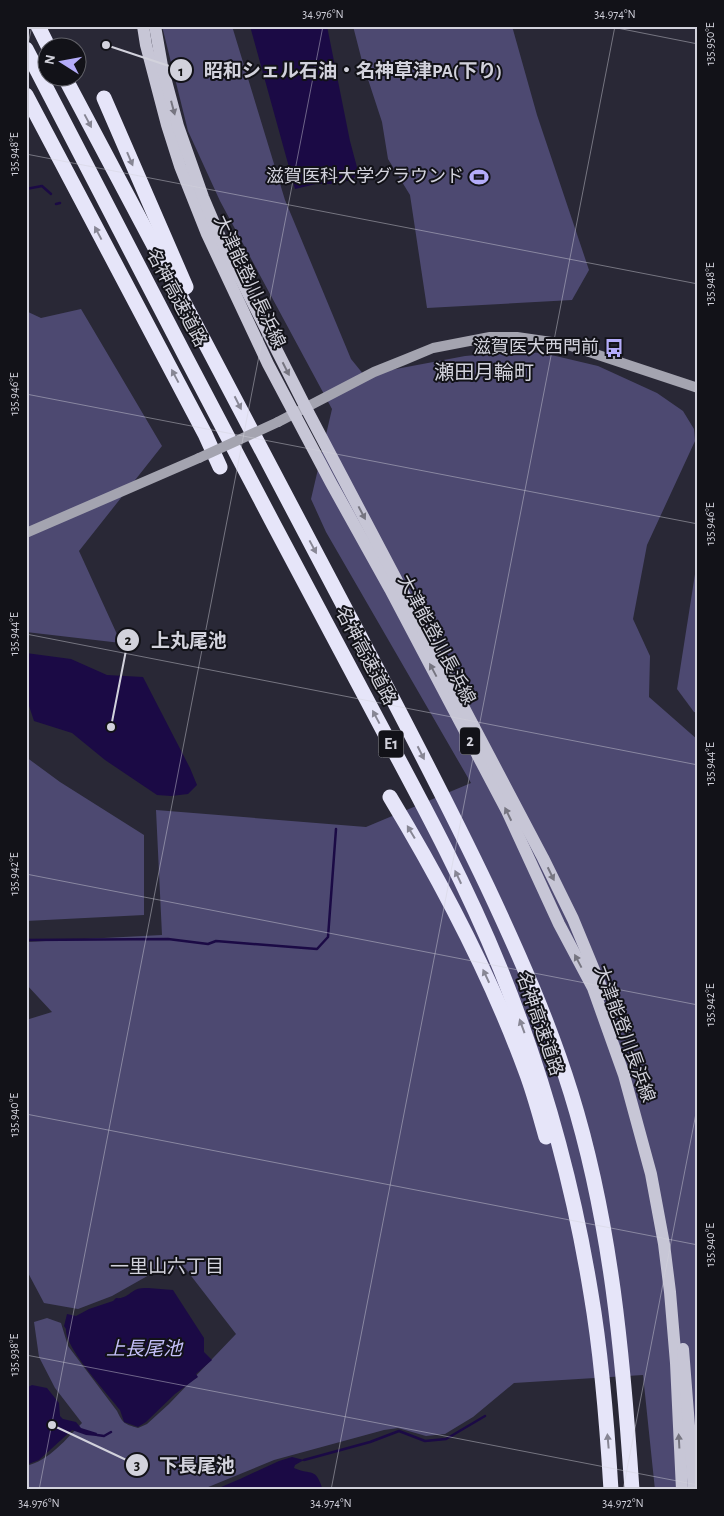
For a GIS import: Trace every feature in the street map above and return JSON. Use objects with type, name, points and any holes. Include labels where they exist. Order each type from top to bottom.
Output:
[{"type":"highway","points":[[38,26],[44,38]]},
{"type":"highway","name":"名神高速道路","points":[[26,49],[233,449],[404,769],[458,875],[500,967],[525,1034],[550,1111],[568,1180],[590,1286],[600,1357],[611,1490]]},
{"type":"highway","name":"名神高速道路","points":[[70,88],[459,828],[522,961],[551,1031],[572,1095],[587,1152],[613,1281],[624,1379],[632,1490]]},
{"type":"highway","points":[[26,95],[205,434],[220,467]]},
{"type":"highway","points":[[104,98],[225,380]]},
{"type":"highway","points":[[390,797],[441,884],[474,949],[507,1022],[527,1074],[560,1190],[600,1357]]},
{"type":"main road","name":"大津能登川長浜線","points":[[143,26],[146,45],[167,125],[192,197],[207,234],[268,364],[301,411],[543,858],[573,919],[606,998],[643,1115],[662,1194],[680,1309],[694,1490]]},
{"type":"main road","name":"大津能登川長浜線","points":[[155,26],[162,66],[178,126],[203,197],[301,411],[331,483],[395,597],[507,811],[559,924],[593,988],[624,1075],[651,1174],[664,1244],[674,1345],[682,1490]]},
{"type":"street","points":[[26,533],[278,422],[374,372],[426,351],[461,342],[490,337],[517,337],[565,344],[698,388]]},
{"type":"shaded area","points":[[162,26],[232,26],[285,200],[351,359],[364,375],[465,356],[513,352],[543,353],[598,366],[657,393],[683,411],[694,429],[695,441],[647,545],[633,619],[650,656],[649,697],[698,740],[698,1490],[655,1490],[643,1375],[514,1383],[473,1417],[445,1434],[426,1436],[398,1428],[384,1430],[274,1460],[201,1490],[26,1490],[26,1466],[50,1454],[82,1423],[55,1388],[39,1357],[34,1322],[47,1318],[61,1323],[68,1346],[121,1419],[127,1424],[138,1428],[147,1424],[169,1404],[236,1334],[185,1268],[158,1270],[112,1296],[78,1309],[44,1303],[26,1269],[26,1020],[52,1012],[26,984],[26,942],[162,935],[156,810],[366,827],[471,783],[326,532],[311,499],[332,409],[220,201],[188,131]]},
{"type":"shaded area","name":"滋賀医科大学グラウンド","points":[[353,26],[512,26],[537,115],[589,270],[572,300],[427,308],[410,195],[388,159],[382,122],[362,61]]},
{"type":"shaded area","points":[[81,309],[162,446],[79,551],[121,643],[26,632],[26,311],[41,318]]},
{"type":"shaded area","points":[[698,555],[698,713],[694,712],[677,689]]},
{"type":"shaded area","points":[[26,757],[60,782],[144,835],[144,915],[26,921]]},
{"type":"water","points":[[250,26],[327,26],[350,141],[358,171],[353,180],[331,184],[316,184],[295,189]]},
{"type":"water","points":[[26,653],[71,659],[107,675],[143,677],[197,785],[188,794],[157,795],[105,760],[72,733],[34,721],[26,697]]},
{"type":"water","name":"上長尾池","points":[[137,1289],[173,1290],[204,1338],[204,1352],[212,1360],[196,1374],[198,1377],[175,1394],[146,1422],[138,1427],[124,1422],[120,1410],[72,1347],[64,1326],[67,1314],[76,1316],[89,1309],[113,1301],[116,1298],[124,1297]]},
{"type":"water","points":[[32,1385],[47,1388],[59,1403],[60,1416],[63,1419],[76,1422],[81,1428],[97,1433],[96,1436],[72,1430],[39,1460],[26,1465],[26,1388]]},
{"type":"water","points":[[292,1457],[304,1460],[295,1465],[294,1468],[315,1475],[323,1490],[214,1490],[279,1461]]},
{"type":"waterway","points":[[26,189],[42,186],[51,194]]},
{"type":"waterway","points":[[56,204],[60,203]]},
{"type":"waterway","points":[[26,940],[168,939],[208,944],[216,941],[317,949],[328,937],[336,829]]},
{"type":"waterway","points":[[304,1460],[370,1442],[399,1431],[425,1441],[446,1439],[485,1416]]},
{"type":"waterway","points":[[97,1435],[104,1436],[111,1432]]},
{"type":"place","name":"昭和シェル石油・名神草津PA(下り)","points":[[106,45]]},
{"type":"place","name":"滋賀医科大学グラウンド","points":[[479,177]]},
{"type":"place","name":"滋賀医大西門前","points":[[614,348]]},
{"type":"place","name":"上丸尾池","points":[[111,727]]},
{"type":"place","name":"下長尾池","points":[[52,1425]]},
{"type":"district","name":"瀬田月輪町","points":[[484,373]]},
{"type":"district","name":"一里山六丁目","points":[[167,1267]]}]
